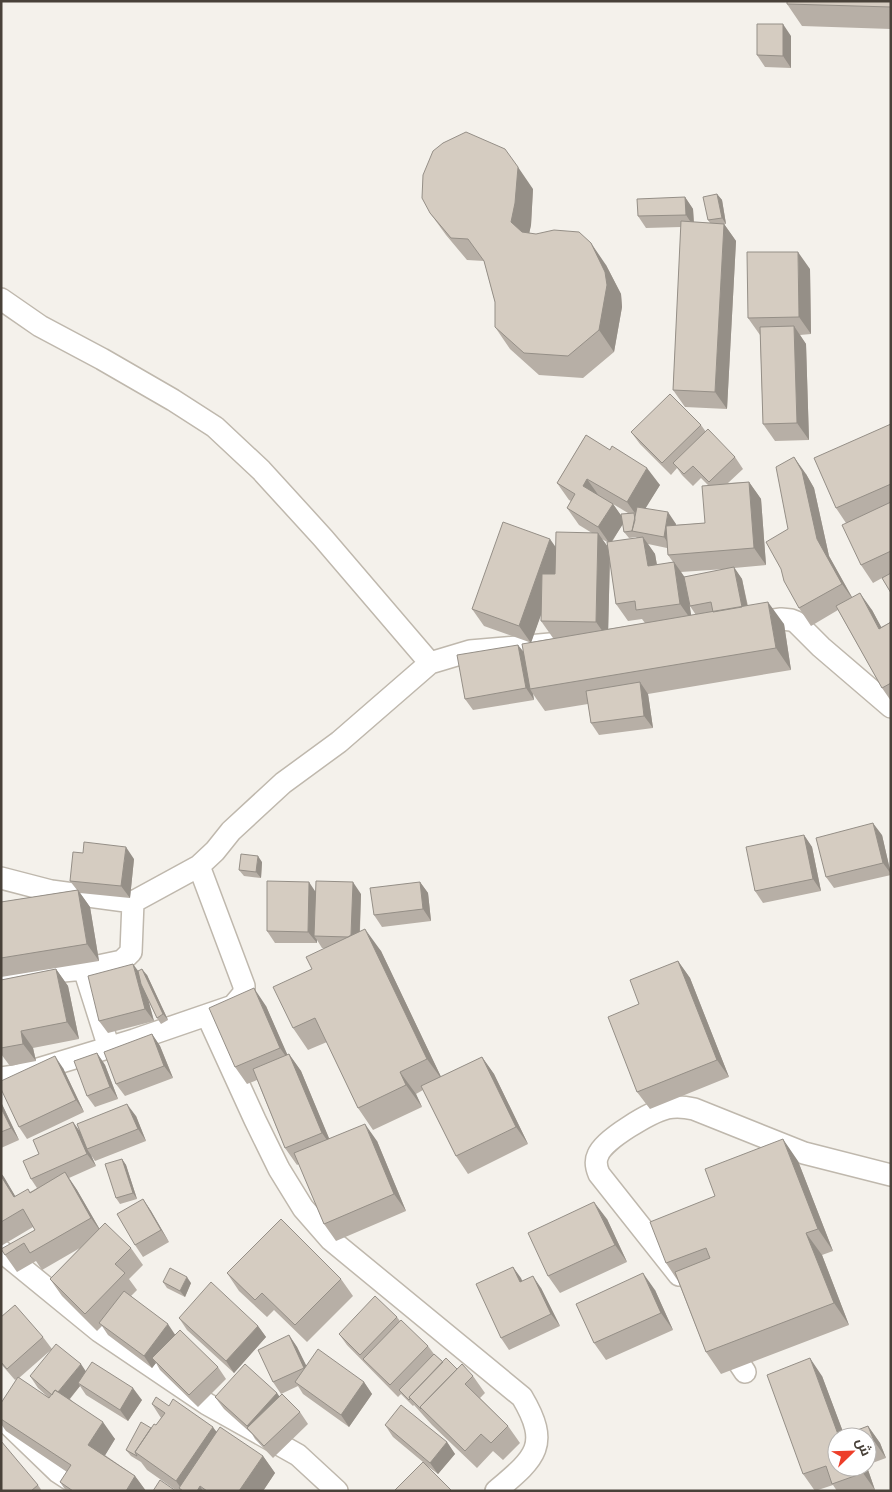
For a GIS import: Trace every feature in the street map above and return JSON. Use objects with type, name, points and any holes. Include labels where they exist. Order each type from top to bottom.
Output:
[{"type":"street","points":[[1,300],[40,326],[165,395],[214,428],[261,470],[317,531],[430,663]]},
{"type":"street","points":[[732,626],[781,619],[796,622],[821,647],[891,707]]},
{"type":"street","points":[[1,878],[51,891],[133,902],[199,866],[215,851],[231,831],[283,783],[338,742],[430,663],[470,651],[510,646],[568,643]]},
{"type":"street","points":[[1,1078],[15,1076],[109,1048],[234,1006],[244,993],[244,986],[199,866]]},
{"type":"street","points":[[1,977],[84,969],[122,961],[131,952],[133,902]]},
{"type":"street","points":[[84,969],[109,1048]]},
{"type":"street","points":[[207,1016],[279,1169],[309,1214],[331,1240],[522,1397],[536,1423],[538,1439],[532,1455],[519,1472],[496,1491]]},
{"type":"street","points":[[691,1293],[598,1174],[596,1168],[598,1153],[608,1143],[648,1115],[666,1108],[681,1106],[694,1109],[804,1153],[891,1175]]},
{"type":"street","points":[[1,1250],[99,1331],[206,1404],[298,1455],[337,1491]]},
{"type":"street","points":[[713,1324],[745,1372]]},
{"type":"street","points":[[1,1418],[58,1472],[87,1491]]},
{"type":"building","points":[[787,1],[891,1],[891,7],[787,4]]},
{"type":"building","points":[[757,24],[783,24],[783,56],[757,55]]},
{"type":"building","points":[[466,132],[505,149],[518,167],[515,203],[511,222],[522,232],[536,234],[554,230],[579,232],[591,243],[605,272],[607,285],[599,330],[568,356],[524,353],[495,327],[495,302],[484,261],[468,239],[451,238],[430,213],[422,198],[423,175],[433,151],[443,143]]},
{"type":"building","points":[[717,194],[722,218],[708,220],[703,197]]},
{"type":"building","points":[[685,197],[686,215],[638,216],[637,199]]},
{"type":"building","points":[[681,221],[724,224],[715,392],[673,390]]},
{"type":"building","points":[[747,252],[798,252],[799,317],[748,318]]},
{"type":"building","points":[[794,326],[797,423],[763,424],[760,327]]},
{"type":"building","points":[[670,394],[701,425],[662,463],[631,432]]},
{"type":"building","points":[[891,424],[891,484],[836,508],[814,458]]},
{"type":"building","points":[[708,429],[735,457],[709,482],[693,466],[684,474],[673,463]]},
{"type":"building","points":[[586,435],[610,450],[612,446],[647,468],[627,502],[587,479],[583,486],[613,504],[598,527],[567,508],[575,494],[557,483]]},
{"type":"building","points":[[794,457],[802,471],[817,539],[842,584],[799,608],[766,542],[788,529],[776,467]]},
{"type":"building","points":[[749,482],[754,548],[668,555],[666,526],[705,523],[702,486]]},
{"type":"building","points":[[891,502],[891,551],[861,565],[842,525]]},
{"type":"building","points":[[637,507],[668,512],[664,537],[632,531]]},
{"type":"building","points":[[634,513],[635,520],[632,531],[624,532],[621,514]]},
{"type":"building","points":[[503,522],[550,539],[519,626],[472,609]]},
{"type":"building","points":[[556,532],[598,533],[596,622],[541,621],[542,574],[555,574]]},
{"type":"building","points":[[643,537],[648,566],[674,562],[680,604],[636,610],[635,601],[616,604],[607,542]]},
{"type":"building","points":[[734,567],[742,607],[713,612],[711,602],[690,606],[684,577]]},
{"type":"building","points":[[891,573],[891,593],[882,578]]},
{"type":"building","points":[[860,593],[879,629],[891,622],[891,683],[882,688],[836,606]]},
{"type":"building","points":[[768,602],[776,648],[530,689],[522,644]]},
{"type":"building","points":[[518,645],[526,688],[465,699],[457,655]]},
{"type":"building","points":[[640,682],[644,716],[591,723],[586,691]]},
{"type":"building","points":[[873,823],[883,863],[826,877],[816,838]]},
{"type":"building","points":[[804,835],[813,879],[755,891],[746,847]]},
{"type":"building","points":[[84,842],[126,847],[121,886],[70,881],[73,852],[83,853]]},
{"type":"building","points":[[241,854],[258,856],[256,872],[239,870]]},
{"type":"building","points":[[267,881],[309,882],[308,932],[267,931]]},
{"type":"building","points":[[316,881],[353,882],[351,935],[348,937],[314,936]]},
{"type":"building","points":[[420,882],[423,909],[374,915],[370,888]]},
{"type":"building","points":[[78,890],[87,944],[1,958],[1,902]]},
{"type":"building","points":[[365,929],[427,1059],[400,1072],[406,1085],[358,1108],[315,1018],[293,1028],[273,987],[312,969],[306,957]]},
{"type":"building","points":[[678,961],[717,1060],[637,1092],[608,1017],[639,1004],[630,980]]},
{"type":"building","points":[[133,964],[145,1009],[99,1021],[88,976]]},
{"type":"building","points":[[56,969],[67,1022],[21,1031],[23,1044],[1,1048],[1,980]]},
{"type":"building","points":[[142,969],[163,1014],[157,1018],[141,984],[138,971]]},
{"type":"building","points":[[254,988],[280,1048],[235,1067],[209,1008]]},
{"type":"building","points":[[152,1034],[164,1066],[116,1084],[104,1052]]},
{"type":"building","points":[[97,1053],[110,1087],[87,1096],[74,1061]]},
{"type":"building","points":[[289,1054],[322,1133],[285,1148],[253,1069]]},
{"type":"building","points":[[55,1056],[76,1100],[19,1127],[1,1089],[1,1081]]},
{"type":"building","points":[[482,1057],[516,1127],[456,1156],[421,1086]]},
{"type":"building","points":[[127,1104],[138,1129],[87,1149],[77,1124]]},
{"type":"building","points":[[1,1108],[11,1128],[1,1132]]},
{"type":"building","points":[[73,1122],[87,1154],[31,1179],[23,1161],[39,1154],[33,1140]]},
{"type":"building","points":[[365,1124],[394,1194],[324,1224],[294,1153]]},
{"type":"building","points":[[783,1139],[818,1229],[806,1233],[834,1303],[706,1352],[675,1272],[710,1258],[706,1248],[666,1263],[650,1222],[715,1196],[705,1169]]},
{"type":"building","points":[[122,1159],[133,1193],[116,1198],[105,1164]]},
{"type":"building","points":[[65,1172],[91,1218],[30,1253],[24,1243],[5,1255],[1,1249],[35,1230],[23,1209],[1,1222],[1,1176],[14,1197],[28,1189],[30,1193]]},
{"type":"building","points":[[143,1199],[161,1230],[135,1245],[117,1214]]},
{"type":"building","points":[[594,1202],[615,1245],[548,1276],[528,1233]]},
{"type":"building","points":[[281,1219],[341,1279],[295,1325],[262,1293],[255,1300],[227,1273]]},
{"type":"building","points":[[105,1223],[131,1248],[115,1264],[125,1273],[85,1314],[50,1279]]},
{"type":"building","points":[[513,1267],[520,1282],[533,1276],[551,1314],[501,1338],[476,1284]]},
{"type":"building","points":[[170,1268],[187,1277],[180,1291],[163,1282]]},
{"type":"building","points":[[643,1273],[661,1313],[594,1343],[576,1304]]},
{"type":"building","points":[[211,1282],[258,1326],[226,1361],[179,1318]]},
{"type":"building","points":[[124,1291],[168,1324],[144,1356],[99,1323]]},
{"type":"building","points":[[375,1296],[397,1317],[360,1355],[339,1334]]},
{"type":"building","points":[[15,1305],[43,1337],[7,1369],[1,1362],[1,1317]]},
{"type":"building","points":[[401,1320],[428,1346],[390,1385],[363,1359]]},
{"type":"building","points":[[180,1330],[218,1367],[189,1395],[152,1358]]},
{"type":"building","points":[[289,1335],[304,1368],[273,1382],[258,1350]]},
{"type":"building","points":[[56,1344],[81,1364],[58,1392],[55,1390],[52,1395],[30,1376]]},
{"type":"building","points":[[318,1349],[364,1382],[341,1415],[295,1382]]},
{"type":"building","points":[[434,1354],[443,1362],[409,1397],[409,1400],[399,1390]]},
{"type":"building","points":[[446,1358],[457,1369],[420,1407],[421,1409],[409,1397]]},
{"type":"building","points":[[810,1358],[835,1427],[827,1427],[827,1469],[826,1466],[803,1474],[767,1375]]},
{"type":"building","points":[[92,1362],[133,1388],[120,1410],[78,1383]]},
{"type":"building","points":[[245,1364],[277,1393],[247,1426],[215,1397]]},
{"type":"building","points":[[462,1364],[473,1376],[465,1384],[508,1426],[491,1443],[481,1434],[465,1451],[420,1407]]},
{"type":"building","points":[[18,1377],[49,1398],[55,1390],[103,1422],[88,1445],[135,1476],[126,1491],[73,1491],[60,1482],[71,1465],[1,1419],[1,1403]]},
{"type":"building","points":[[282,1394],[300,1412],[264,1446],[247,1428]]},
{"type":"building","points":[[156,1397],[169,1406],[173,1399],[213,1427],[176,1481],[135,1452],[154,1424],[156,1425],[165,1413],[152,1404]]},
{"type":"building","points":[[401,1405],[447,1442],[430,1463],[385,1425]]},
{"type":"building","points":[[141,1422],[151,1428],[135,1452],[137,1456],[126,1450]]},
{"type":"building","points":[[220,1427],[263,1456],[239,1491],[207,1491],[200,1486],[197,1491],[183,1491],[179,1488]]},
{"type":"building","points":[[1,1441],[38,1485],[31,1491],[1,1491]]},
{"type":"building","points":[[423,1462],[450,1491],[394,1491]]},
{"type":"building","points":[[830,1477],[852,1477],[832,1484]]},
{"type":"building","points":[[160,1480],[176,1491],[153,1491]]}]
